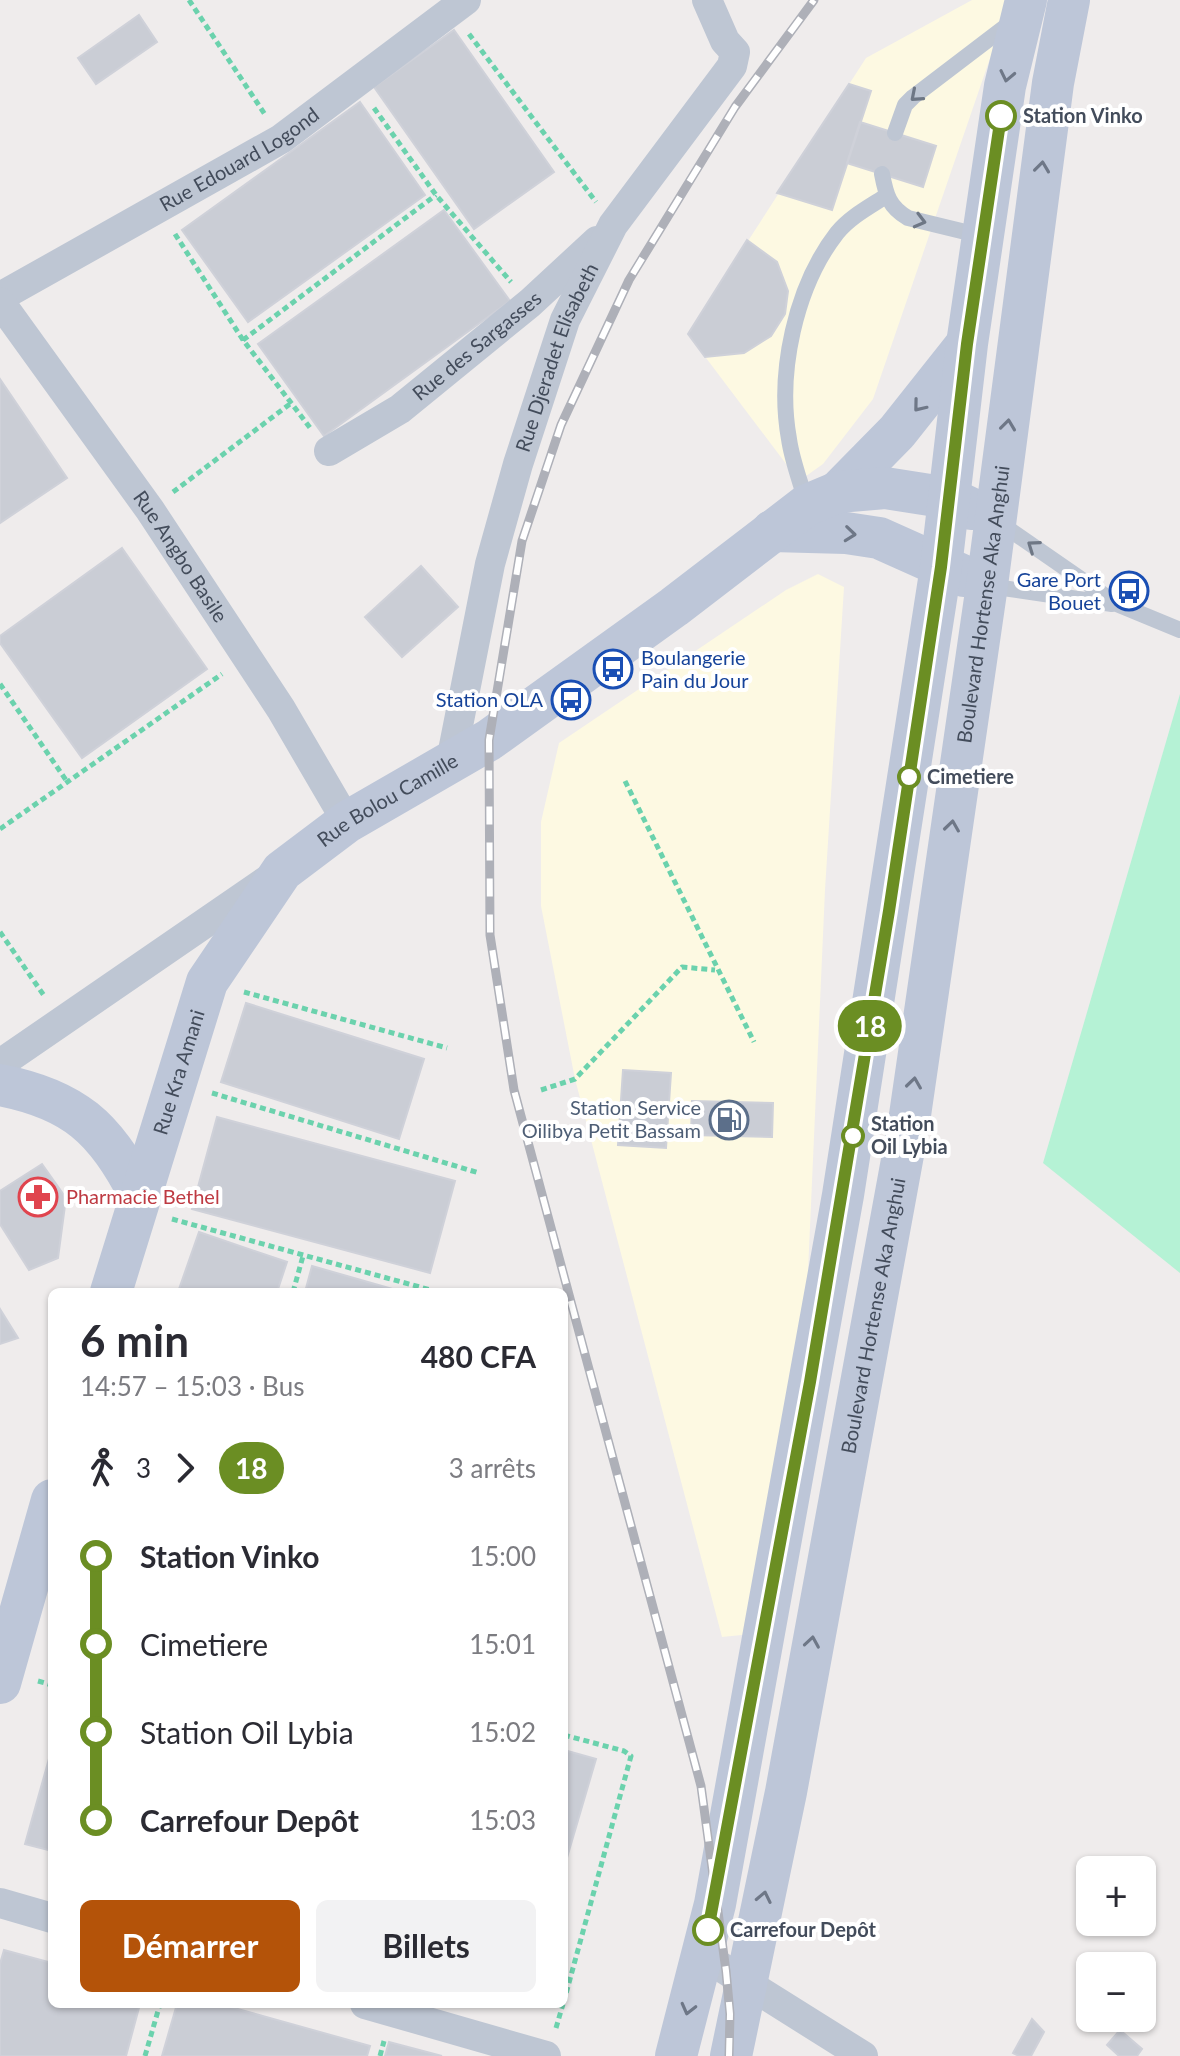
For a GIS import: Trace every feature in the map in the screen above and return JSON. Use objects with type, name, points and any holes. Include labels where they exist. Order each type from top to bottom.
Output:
[{"type":"main road","name":"Boulevard Hortense Aka Anghui","points":[[732,2055],[788,1780],[909,1122],[987,585],[1053,83],[1069,0]]},
{"type":"main road","points":[[676,2056],[715,1904],[843,1195],[941,567],[967,344],[1005,86],[1024,7]]},
{"type":"main road","name":"Rue Bolou Camille","points":[[282,871],[347,822],[489,740],[674,607],[772,531],[822,499],[897,432],[967,344]]},
{"type":"main road","points":[[822,499],[885,488],[949,498],[996,520]]},
{"type":"main road","points":[[772,531],[846,533],[879,538],[987,585]]},
{"type":"main road","name":"Rue Kra Amani","points":[[112,1288],[207,982],[282,871]]},
{"type":"main road","points":[[0,1085],[25,1090],[65,1106],[96,1128],[120,1155],[137,1201]]},
{"type":"main road","points":[[0,1683],[48,1514]]},
{"type":"street","name":"Rue Djeradet Elisabeth","points":[[451,761],[490,564],[518,464],[565,320],[613,225],[732,66],[735,52],[725,41],[707,0]]},
{"type":"street","name":"Rue Edouard Logond","points":[[0,299],[157,206],[281,139],[459,6]]},
{"type":"street","name":"Rue des Sargasses","points":[[329,451],[400,409],[530,303],[613,225]]},
{"type":"street","name":"Rue Angbo Basile","points":[[0,299],[150,510],[246,657],[347,822]]},
{"type":"street","name":"Rue Bolou Camille","points":[[0,1064],[282,871]]},
{"type":"street","points":[[0,1903],[48,1917]]},
{"type":"street","points":[[702,1955],[863,2056]]},
{"type":"street","points":[[379,2008],[546,2056]]},
{"type":"lane","points":[[895,133],[905,105],[913,97],[1024,7]]},
{"type":"lane","points":[[882,174],[886,196],[908,218],[985,236]]},
{"type":"lane","points":[[822,499],[789,441],[785,394],[787,365],[803,301],[837,234],[849,221],[886,196]]},
{"type":"lane","points":[[996,520],[1117,604],[1180,630]]},
{"type":"lane","points":[[987,585],[1117,604]]},
{"type":"path","points":[[189,0],[281,139]]},
{"type":"path","points":[[459,6],[613,225]]},
{"type":"path","points":[[355,81],[436,195],[530,303]]},
{"type":"path","points":[[243,340],[436,195]]},
{"type":"path","points":[[157,206],[243,340],[329,451]]},
{"type":"path","points":[[150,510],[290,404]]},
{"type":"path","points":[[0,829],[246,657]]},
{"type":"path","points":[[0,684],[68,783]]},
{"type":"path","points":[[625,781],[754,1042]]},
{"type":"path","points":[[0,932],[61,1021]]},
{"type":"path","points":[[541,1090],[575,1079],[682,967],[716,970]]},
{"type":"path","points":[[207,982],[447,1048]]},
{"type":"path","points":[[175,1082],[479,1173]]},
{"type":"path","points":[[137,1201],[303,1256],[423,1288]]},
{"type":"path","points":[[294,1288],[303,1256]]},
{"type":"path","points":[[568,1736],[624,1751],[631,1756],[568,1986]]},
{"type":"path","points":[[145,2056],[159,2008]]},
{"type":"shaded area","points":[[972,0],[1010,0],[873,399],[823,464],[799,481],[688,334],[866,58]]},
{"type":"shaded area","points":[[818,574],[844,587],[825,890],[801,1429],[761,1633],[722,1637],[575,1079],[541,906],[541,822],[559,743],[786,590]]},
{"type":"green space","points":[[1180,694],[1180,1273],[1043,1163]]},
{"type":"building","points":[[139,15],[157,42],[96,84],[78,58]]},
{"type":"building","points":[[454,30],[554,172],[474,229],[374,87]]},
{"type":"building","points":[[849,84],[871,91],[832,210],[777,193]]},
{"type":"building","points":[[360,102],[425,195],[248,322],[182,230]]},
{"type":"building","points":[[860,122],[936,146],[923,187],[847,163]]},
{"type":"building","points":[[444,210],[510,301],[324,436],[258,344]]},
{"type":"building","points":[[747,240],[777,262],[788,291],[785,314],[771,336],[744,353],[705,357],[688,334]]},
{"type":"building","points":[[0,379],[67,478],[0,523]]},
{"type":"building","points":[[122,548],[207,669],[82,758],[0,643],[0,636]]},
{"type":"building","points":[[421,566],[458,607],[402,657],[365,617]]},
{"type":"building","points":[[246,1003],[424,1059],[399,1139],[221,1082]]},
{"type":"building","points":[[623,1070],[671,1073],[666,1148],[618,1145]]},
{"type":"building","points":[[692,1101],[773,1103],[772,1137],[691,1135]]},
{"type":"building","points":[[217,1117],[455,1181],[430,1273],[192,1209]]},
{"type":"building","points":[[42,1164],[66,1198],[58,1258],[29,1270],[0,1224],[0,1191]]},
{"type":"building","points":[[199,1232],[287,1262],[278,1288],[179,1288]]},
{"type":"building","points":[[312,1266],[389,1288],[306,1288]]},
{"type":"building","points":[[0,1309],[18,1338],[0,1344]]},
{"type":"building","points":[[568,1751],[596,1759],[568,1854]]},
{"type":"building","points":[[48,1762],[48,1850],[25,1844]]},
{"type":"building","points":[[4,1950],[48,1962],[48,2008],[139,2008],[126,2056],[0,2056],[0,1964]]},
{"type":"building","points":[[176,2008],[234,2008],[370,2046],[367,2056],[162,2056]]},
{"type":"building","points":[[1032,2019],[1044,2032],[1031,2056],[1019,2056],[1013,2053]]},
{"type":"building","points":[[1118,2032],[1122,2032],[1142,2049],[1137,2056],[1119,2056],[1107,2045]]},
{"type":"building","points":[[389,2042],[442,2056],[385,2056]]},
{"type":"railway","points":[[567,1288],[514,1090],[490,935],[489,740],[522,541],[561,425],[629,280],[735,107],[814,0]]},
{"type":"railway","points":[[568,1291],[701,1786],[726,1971],[730,2014],[729,2056]]},
{"type":"bus line","name":"18","points":[[708,1930],[810,1382],[889,911],[941,567],[967,344],[1001,116]]},
{"type":"place","name":"Station Vinko","points":[[1001,116]]},
{"type":"place","name":"Gare Port Bouet","points":[[1129,591]]},
{"type":"place","name":"Boulangerie Pain du Jour","points":[[613,669]]},
{"type":"place","name":"Station OLA","points":[[571,700]]},
{"type":"place","name":"Cimetiere","points":[[909,777]]},
{"type":"place","name":"Station Service Oilibya Petit Bassam","points":[[729,1120]]},
{"type":"place","name":"Station Oil Lybia","points":[[853,1136]]},
{"type":"place","name":"Pharmacie Bethel","points":[[38,1197]]},
{"type":"place","name":"Carrefour Depôt","points":[[708,1930]]}]
